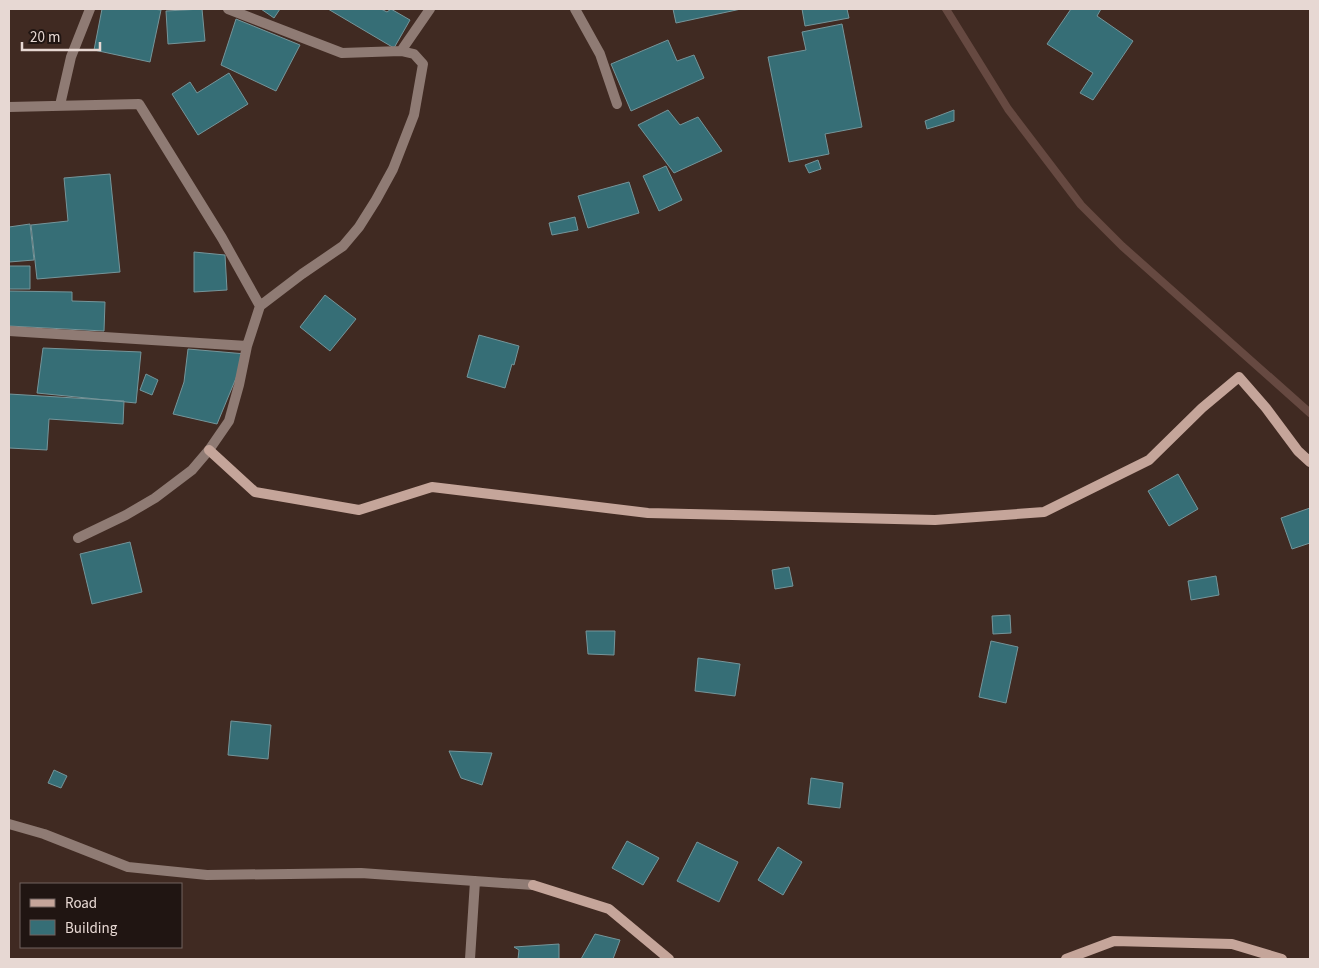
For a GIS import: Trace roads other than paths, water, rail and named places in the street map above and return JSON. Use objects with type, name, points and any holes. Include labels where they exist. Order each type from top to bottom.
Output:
[{"type":"street","points":[[60,105],[71,57],[90,9]]},
{"type":"street","points":[[78,538],[156,498],[192,470],[209,450],[228,421],[239,385],[247,346],[260,306],[343,246],[376,200],[393,169],[414,115],[423,64],[414,54],[401,51],[342,53],[228,9]]},
{"type":"street","points":[[401,51],[430,9]]},
{"type":"street","points":[[575,9],[600,54],[617,104]]},
{"type":"street","points":[[9,107],[139,104],[222,238],[260,306]]},
{"type":"street","points":[[9,331],[247,346]]},
{"type":"street","points":[[209,450],[256,492],[359,510],[432,487],[648,513],[935,520],[1044,512],[1149,460],[1202,408],[1239,377],[1266,408],[1298,451],[1310,462]]},
{"type":"street","points":[[9,824],[44,834],[128,867],[207,875],[360,872],[533,885],[610,909],[668,959]]},
{"type":"street","points":[[470,959],[475,881]]},
{"type":"street","points":[[1066,959],[1114,941],[1232,944],[1282,959]]},
{"type":"waterway","points":[[946,9],[1008,109],[1081,205],[1122,246],[1310,413]]}]
